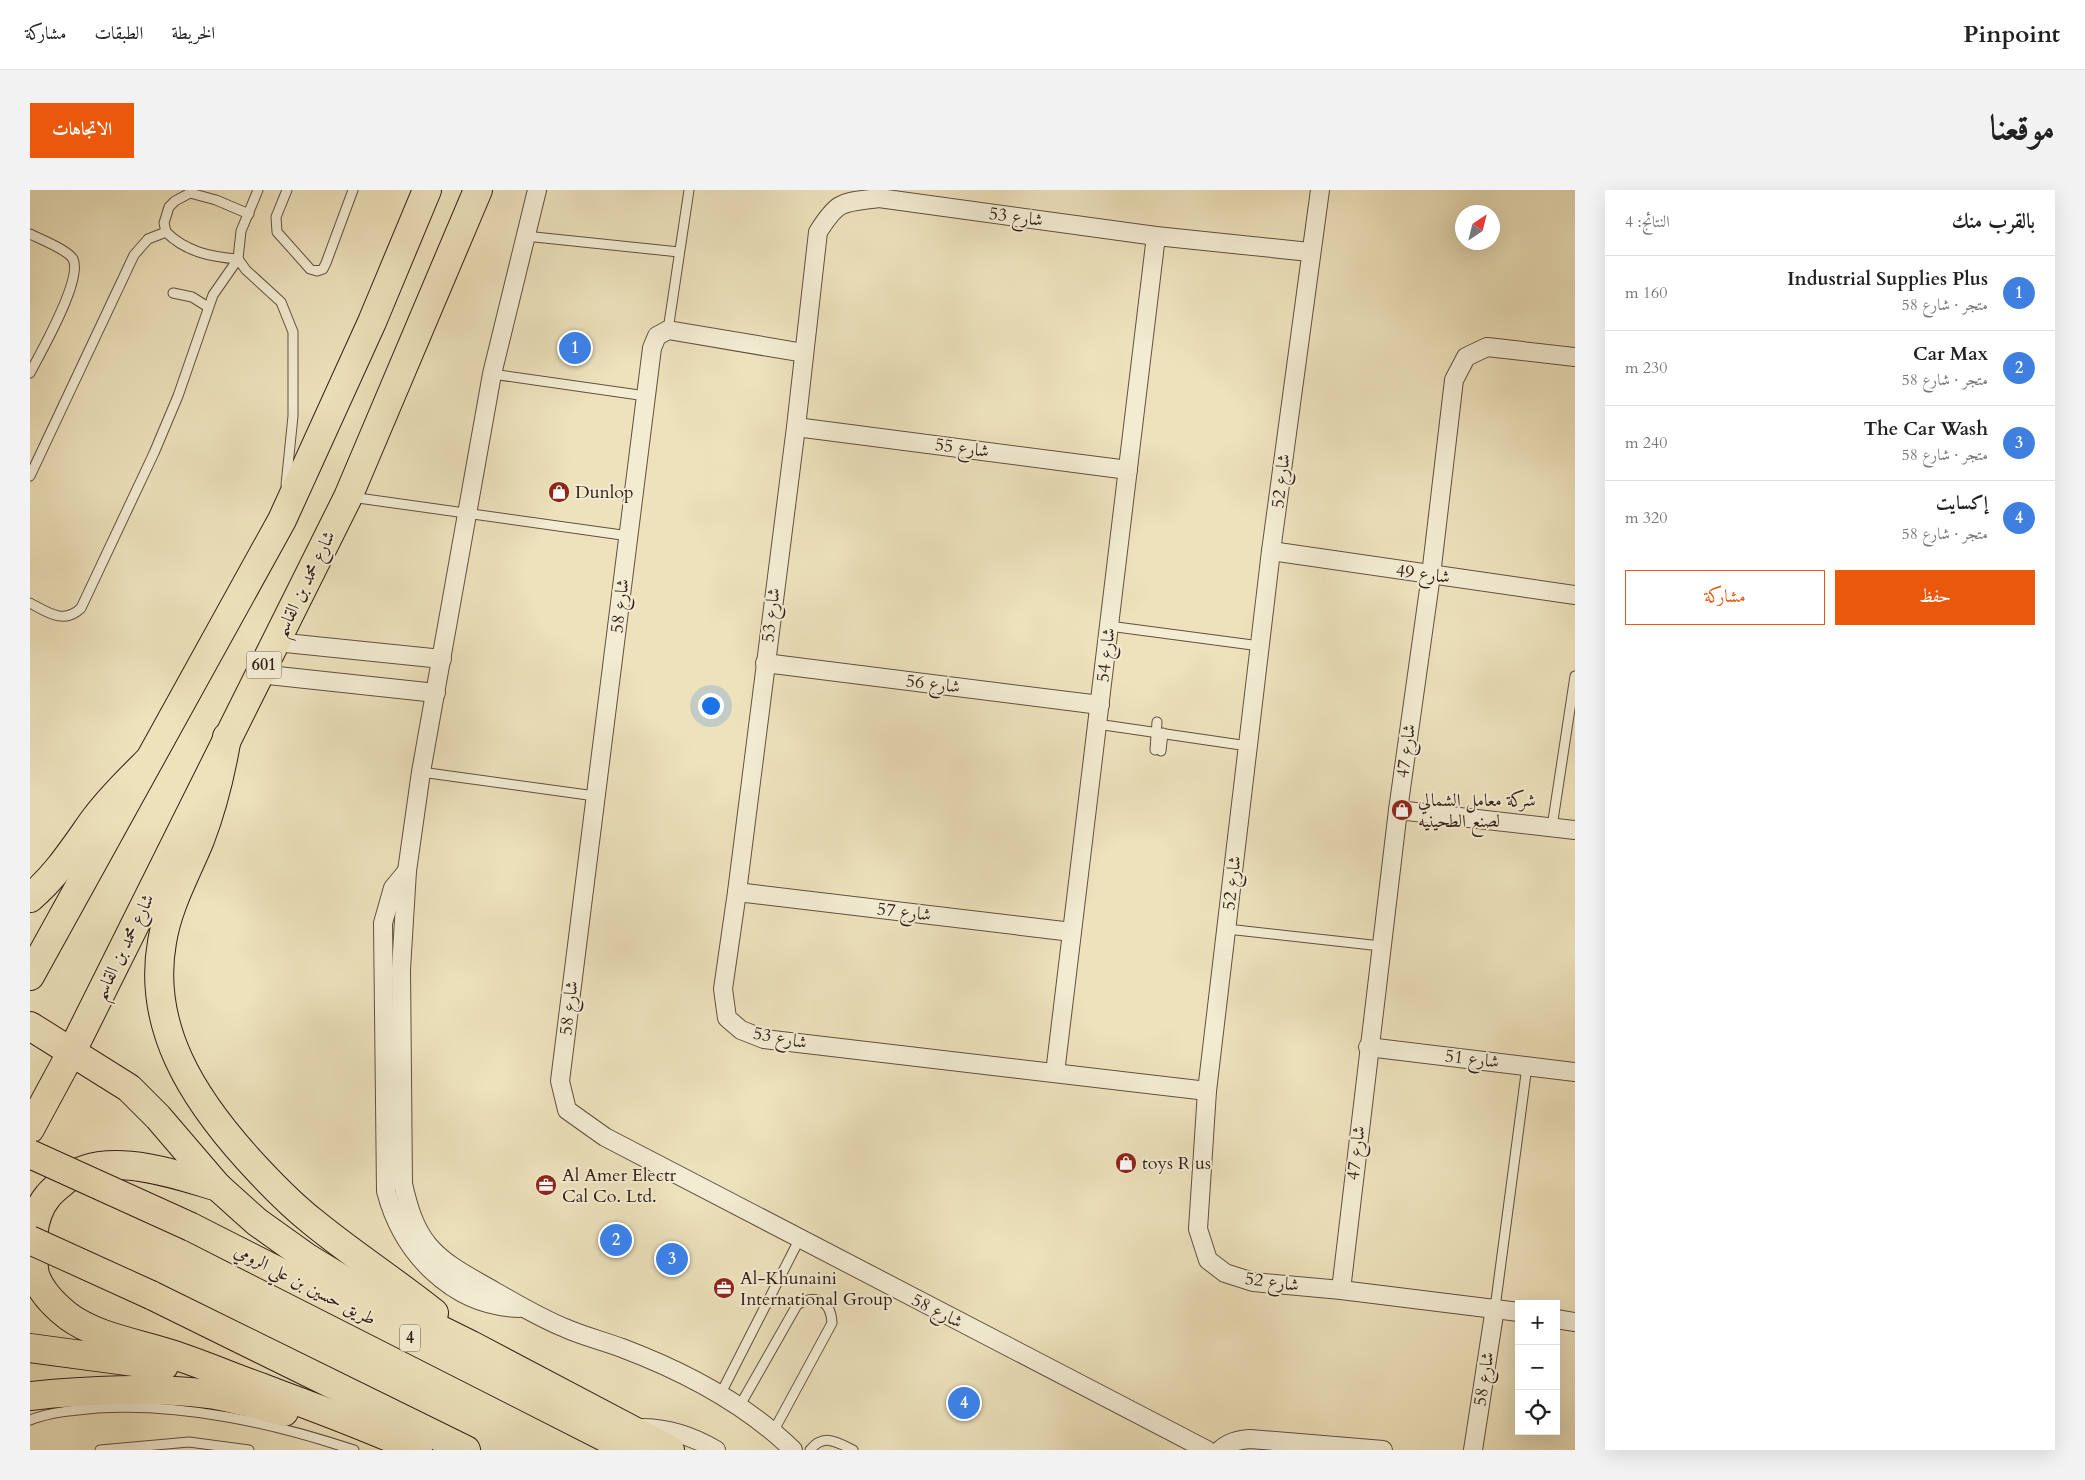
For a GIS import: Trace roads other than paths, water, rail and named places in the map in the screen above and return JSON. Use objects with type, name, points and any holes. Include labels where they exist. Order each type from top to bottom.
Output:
[{"type":"main road","points":[[30,976],[282,520],[372,322],[427,190]]},
{"type":"main road","name":"شارع محمد بن القاسم","points":[[30,1130],[71,1053],[348,497],[478,190]]},
{"type":"main road","points":[[227,738],[217,789],[209,814],[172,902],[162,942],[159,963],[160,994],[165,1021],[176,1057],[194,1090],[216,1121],[256,1168],[287,1199],[319,1227],[420,1302],[471,1344]]},
{"type":"main road","points":[[30,898],[60,869],[95,819],[120,788],[149,760]]},
{"type":"main road","points":[[30,1026],[129,1088],[158,1117],[218,1187],[257,1222],[306,1257],[360,1290],[471,1344],[628,1439],[670,1450]]},
{"type":"main road","name":"طريق حسين بن علي الرومي","points":[[30,1154],[191,1227],[628,1439]]},
{"type":"main road","points":[[218,1187],[150,1168],[120,1165],[92,1167],[67,1178],[47,1197],[34,1221],[30,1248],[35,1275],[49,1299],[69,1317],[96,1331],[171,1354],[306,1404],[414,1448]]},
{"type":"main road","points":[[30,1240],[151,1295],[466,1450]]},
{"type":"main road","points":[[30,1348],[164,1366],[263,1388]]},
{"type":"main road","points":[[30,1396],[109,1391],[175,1391],[210,1394],[414,1448]]},
{"type":"street","points":[[537,190],[492,374],[469,512],[421,772],[407,871],[401,978],[403,1184],[407,1201],[419,1232],[441,1258],[524,1308],[586,1337],[655,1362],[720,1395],[773,1432],[794,1450]]},
{"type":"street","name":"شارع 52","points":[[1320,190],[1310,252],[1271,551],[1248,746],[1208,1091],[1198,1229],[1208,1260],[1225,1273],[1253,1282],[1340,1290],[1515,1311]]},
{"type":"street","name":"شارع 53","points":[[1208,1091],[764,1039],[741,1030],[727,1018],[723,989],[796,426],[818,232],[828,216],[842,203],[879,198],[1156,236],[1310,252]]},
{"type":"street","name":"شارع 54","points":[[1055,1073],[1156,236]]},
{"type":"street","points":[[668,330],[804,353]]},
{"type":"street","name":"شارع 58","points":[[668,330],[657,336],[652,348],[560,1081],[567,1110],[604,1138],[1207,1450]]},
{"type":"street","name":"شارع 47","points":[[1340,1290],[1368,1047],[1398,810],[1431,575],[1454,380],[1466,357],[1488,347],[1575,357]]},
{"type":"street","name":"شارع 55","points":[[796,426],[1128,470]]},
{"type":"street","name":"شارع 49","points":[[1271,551],[1575,595]]},
{"type":"street","points":[[276,642],[442,659]]},
{"type":"street","name":"شارع 56","points":[[765,662],[1100,705]]},
{"type":"street","points":[[259,674],[436,693]]},
{"type":"street","points":[[1398,810],[1575,830]]},
{"type":"street","name":"شارع 57","points":[[737,892],[1072,932]]},
{"type":"street","name":"شارع 51","points":[[1368,1047],[1575,1072]]},
{"type":"street","name":"شارع 58","points":[[1473,1450],[1495,1308]]},
{"type":"street","points":[[1560,1320],[1575,1322]]},
{"type":"street","points":[[628,1439],[663,1429],[681,1434],[716,1450]]},
{"type":"street","points":[[1220,1450],[1234,1442],[1250,1440],[1383,1450]]},
{"type":"lane","points":[[30,603],[61,618],[72,616],[81,608],[154,453],[178,396],[208,308],[220,284],[238,259],[241,232],[258,190]]},
{"type":"lane","points":[[287,190],[276,217],[277,232],[310,269],[317,271],[323,269],[326,263],[353,190]]},
{"type":"lane","points":[[668,330],[688,190]]},
{"type":"lane","points":[[249,214],[216,200],[190,193],[174,200],[169,207],[164,223],[166,232],[186,248],[203,254],[238,259],[246,270],[272,292],[286,311],[292,332],[293,416],[282,520]]},
{"type":"lane","points":[[30,476],[134,255],[148,239],[166,232]]},
{"type":"lane","points":[[30,234],[68,253],[73,259],[76,271],[61,313],[30,373]]},
{"type":"lane","points":[[525,236],[679,252]]},
{"type":"lane","points":[[173,293],[192,297],[208,308]]},
{"type":"lane","points":[[492,374],[646,396]]},
{"type":"lane","points":[[348,497],[469,512],[629,536]]},
{"type":"lane","points":[[1109,626],[1260,646]]},
{"type":"lane","points":[[1552,827],[1575,676]]},
{"type":"lane","points":[[1158,722],[1160,732],[1158,750]]},
{"type":"lane","points":[[1097,724],[1248,746]]},
{"type":"lane","points":[[421,772],[595,796]]},
{"type":"lane","points":[[1227,929],[1381,946]]},
{"type":"lane","points":[[1495,1308],[1527,1066]]},
{"type":"lane","points":[[720,1395],[799,1240]]},
{"type":"lane","points":[[739,1407],[797,1305],[805,1300],[821,1301],[828,1307],[832,1315],[832,1323],[773,1432]]},
{"type":"lane","points":[[30,1420],[61,1412],[87,1409],[137,1407],[183,1410],[274,1427],[354,1450]]},
{"type":"lane","points":[[810,1450],[816,1443],[830,1440],[853,1450]]},
{"type":"lane","points":[[100,1450],[189,1442],[249,1450]]},
{"type":"place","name":"Industrial Supplies Plus","points":[[575,348]]},
{"type":"place","name":"Dunlop","points":[[559,492]]},
{"type":"place","name":"شركة معامل الشمالي لصنع الطحينيه","points":[[1402,810]]},
{"type":"place","name":"toys R us","points":[[1126,1163]]},
{"type":"place","name":"Al Amer Electr Cal Co. Ltd.","points":[[546,1185]]},
{"type":"place","name":"Car Max","points":[[616,1240]]},
{"type":"place","name":"The Car Wash","points":[[672,1259]]},
{"type":"place","name":"Al-Khunaini International Group","points":[[724,1288]]},
{"type":"place","name":"إكسايت","points":[[964,1403]]}]
